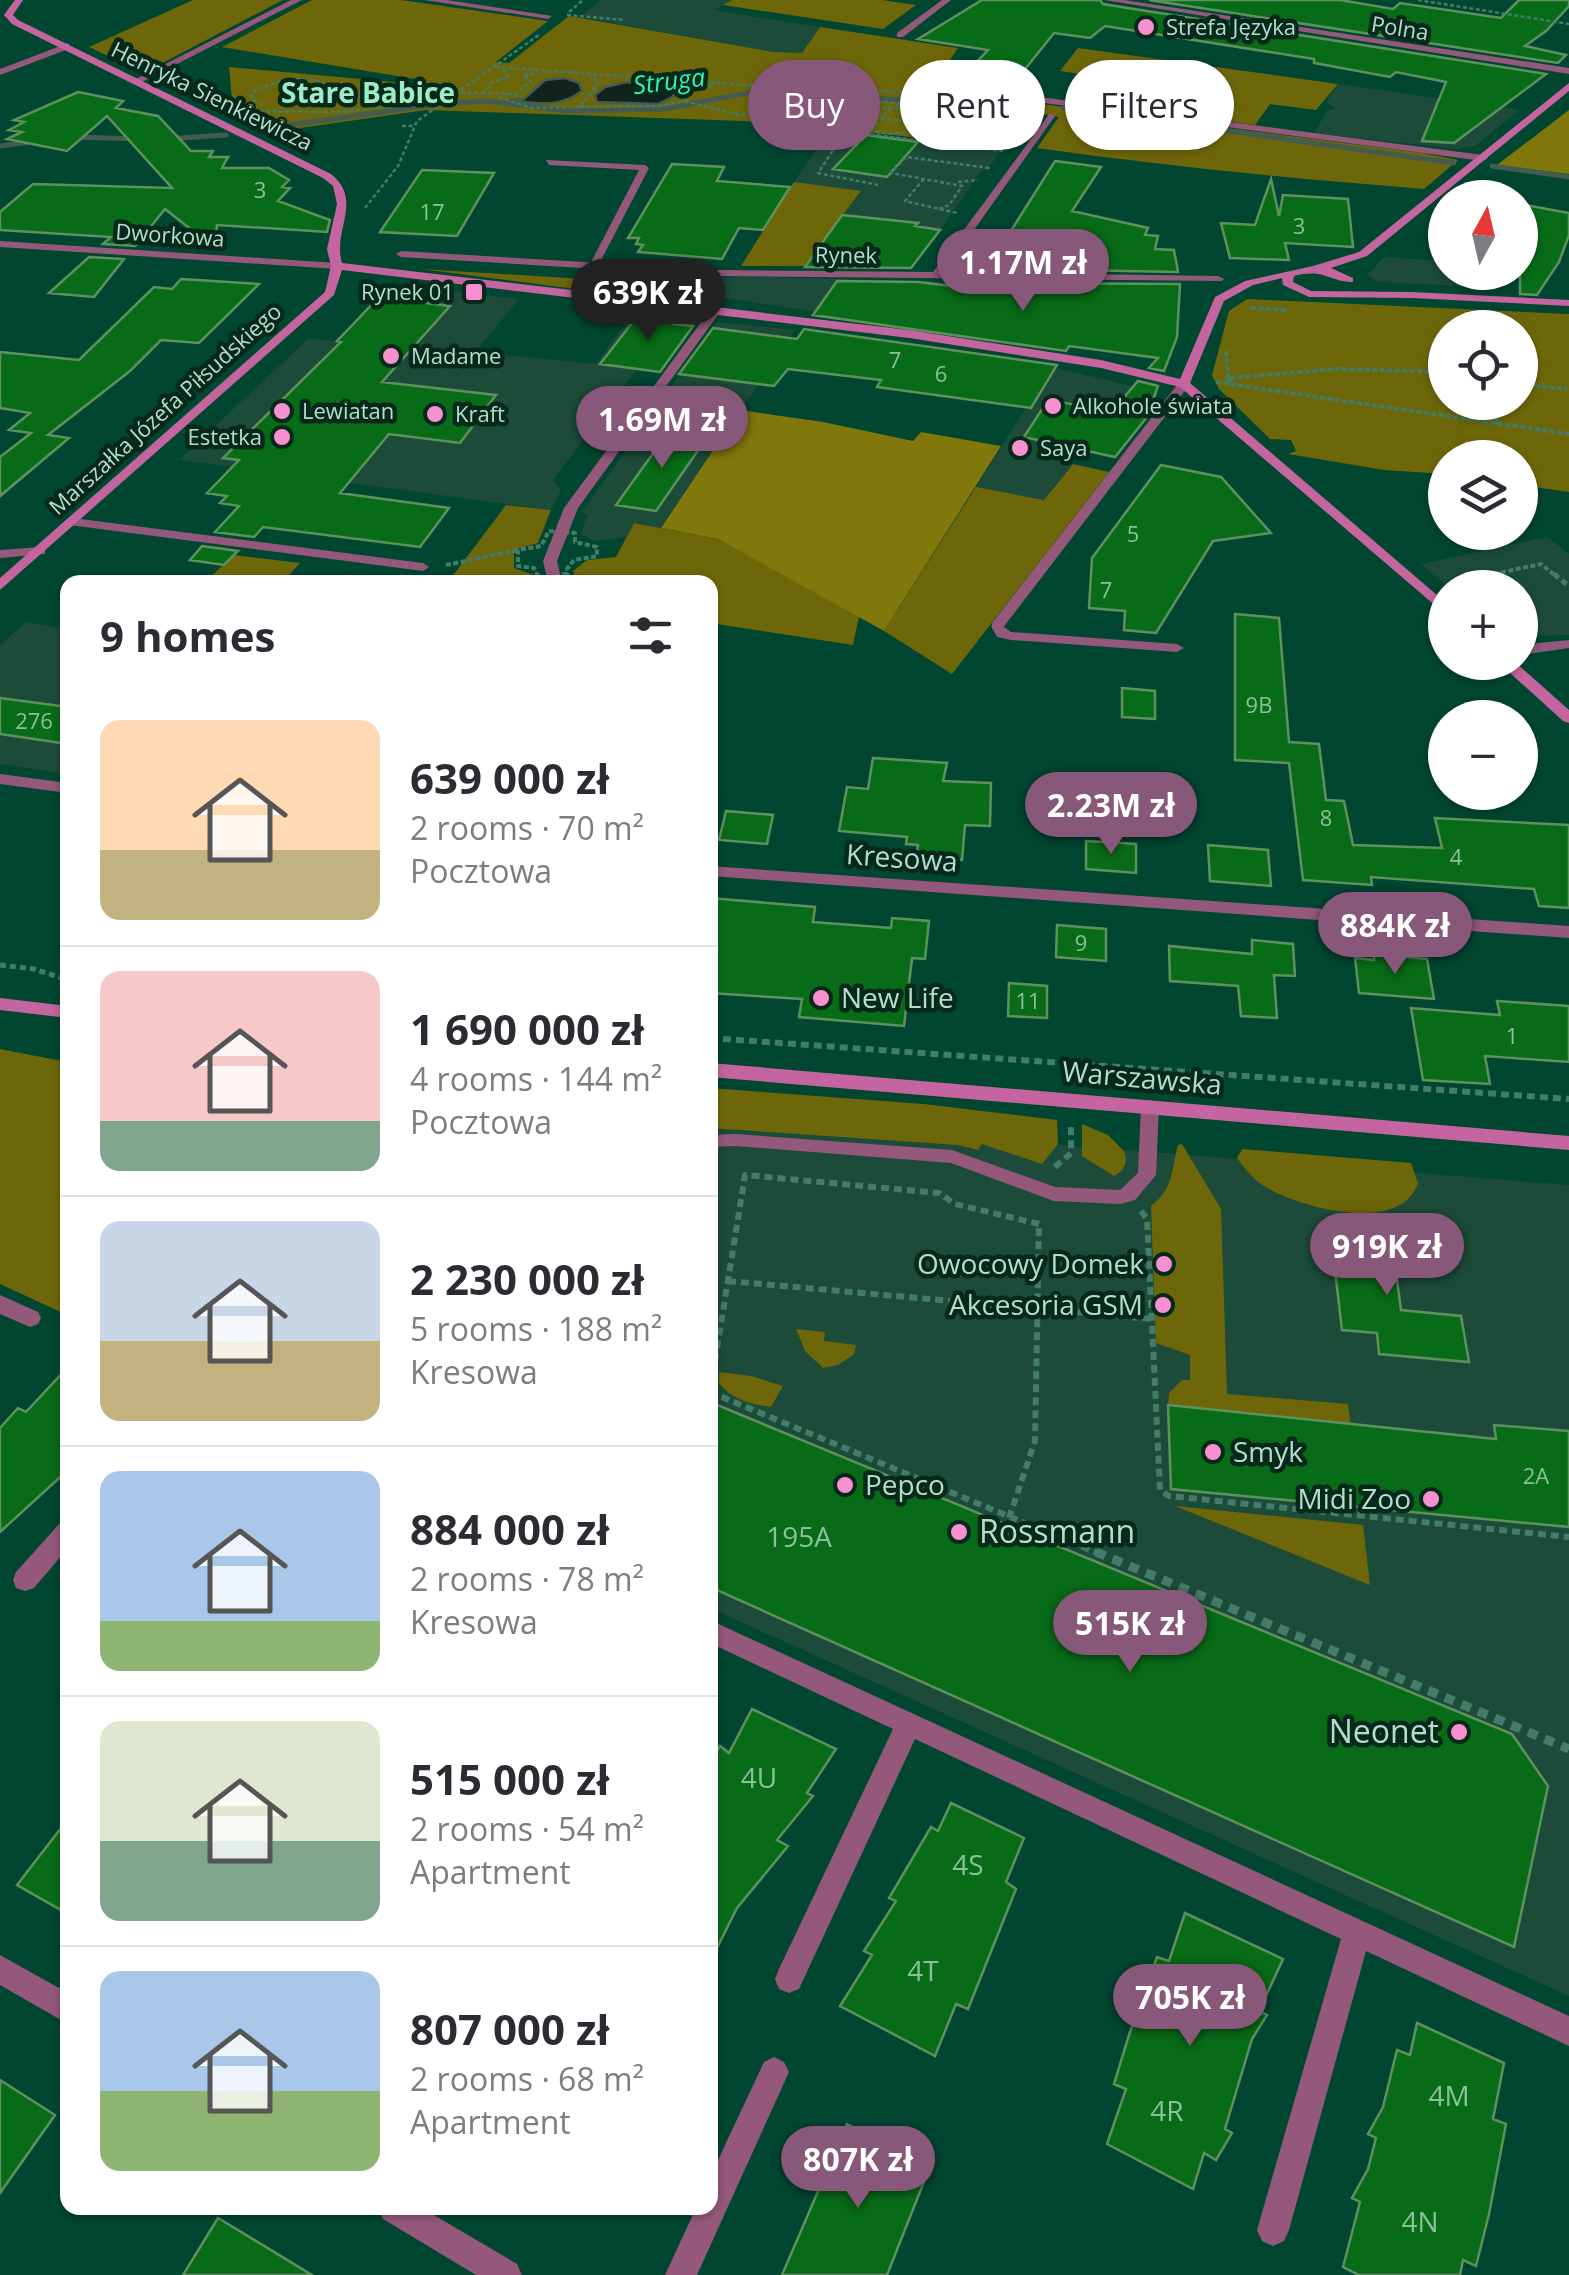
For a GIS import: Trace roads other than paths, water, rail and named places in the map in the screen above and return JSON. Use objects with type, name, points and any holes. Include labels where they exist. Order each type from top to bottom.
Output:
[{"type":"street","name":"Henryka Sienkiewicza","points":[[19,0],[4,16],[334,180],[342,204],[332,249],[337,266]]},
{"type":"street","points":[[137,82],[298,0]]},
{"type":"street","points":[[428,0],[548,16]]},
{"type":"street","name":"Polna","points":[[1108,0],[1569,72]]},
{"type":"street","points":[[0,72],[68,46]]},
{"type":"street","points":[[997,626],[1184,384],[1217,301],[1250,283],[1363,254],[1569,86]]},
{"type":"street","points":[[1045,101],[1484,158]]},
{"type":"street","points":[[936,276],[1050,116]]},
{"type":"street","name":"Dworkowa","points":[[0,244],[337,266]]},
{"type":"street","name":"Rynek","points":[[401,254],[654,271],[1218,279]]},
{"type":"street","points":[[1327,296],[1347,291],[1363,254]]},
{"type":"street","points":[[337,266],[1052,356],[1184,384],[1428,595]]},
{"type":"street","name":"Marszałka Józefa Piłsudskiego","points":[[0,554],[40,552],[330,293],[337,266]]},
{"type":"street","points":[[1315,269],[1412,295]]},
{"type":"street","points":[[634,302],[654,271]]},
{"type":"street","points":[[1288,275],[1287,284],[1305,293]]},
{"type":"street","points":[[1238,291],[1569,303]]},
{"type":"street","points":[[554,575],[550,562],[571,508],[714,312]]},
{"type":"street","points":[[0,586],[40,552]]},
{"type":"street","points":[[1538,648],[1569,644]]},
{"type":"street","points":[[1526,680],[1569,718]]},
{"type":"street","points":[[0,778],[60,787]]},
{"type":"street","name":"Kresowa","points":[[718,872],[1569,932]]},
{"type":"street","points":[[0,1004],[60,1011]]},
{"type":"street","name":"Warszawska","points":[[718,1071],[1569,1143]]},
{"type":"street","points":[[0,1304],[30,1318]]},
{"type":"street","points":[[25,1580],[60,1539]]},
{"type":"street","points":[[718,1635],[1569,2032]]},
{"type":"street","points":[[789,1979],[909,1724]]},
{"type":"street","points":[[1273,2230],[1357,1933]]},
{"type":"street","points":[[0,1969],[60,2005]]},
{"type":"street","points":[[718,2194],[774,2072]]},
{"type":"street","points":[[406,2215],[506,2275]]},
{"type":"street","points":[[681,2275],[708,2215]]},
{"type":"lane","points":[[900,35],[947,0]]},
{"type":"lane","points":[[549,162],[645,168],[594,266]]},
{"type":"lane","points":[[72,522],[423,567]]},
{"type":"lane","points":[[997,626],[1002,634],[1011,636],[1177,648]]},
{"type":"lane","points":[[718,1141],[952,1157],[1042,1190],[1094,1199],[1129,1194],[1147,1176],[1150,1106]]},
{"type":"waterway","name":"Struga","points":[[452,103],[485,101],[568,111],[665,109],[752,92],[900,100]]},
{"type":"waterway","name":"Struga","points":[[268,128],[433,105]]},
{"type":"waterway","name":"Struga","points":[[1064,108],[1454,163]]},
{"type":"waterway","name":"Struga","points":[[166,139],[226,135]]},
{"type":"waterway","name":"Struga","points":[[71,137],[142,139]]},
{"type":"waterway","name":"Struga","points":[[0,146],[38,141]]},
{"type":"waterway","name":"Struga","points":[[1492,166],[1569,177]]},
{"type":"place","name":"Strefa Języka","points":[[1146,27]]},
{"type":"place","name":"Rynek 01","points":[[474,292]]},
{"type":"place","name":"Madame","points":[[391,356]]},
{"type":"place","name":"Alkohole świata","points":[[1053,406]]},
{"type":"place","name":"Lewiatan","points":[[282,411]]},
{"type":"place","name":"Kraft","points":[[435,414]]},
{"type":"place","name":"Estetka","points":[[282,437]]},
{"type":"place","name":"Saya","points":[[1020,448]]},
{"type":"place","name":"New Life","points":[[821,998]]},
{"type":"place","name":"Owocowy Domek","points":[[1164,1264]]},
{"type":"place","name":"Akcesoria GSM","points":[[1163,1305]]},
{"type":"place","name":"Smyk","points":[[1213,1452]]},
{"type":"place","name":"Pepco","points":[[845,1485]]},
{"type":"place","name":"Midi Zoo","points":[[1431,1499]]},
{"type":"place","name":"Rossmann","points":[[959,1532]]},
{"type":"place","name":"Neonet","points":[[1459,1732]]},
{"type":"district","name":"Stare Babice","points":[[368,93]]}]
